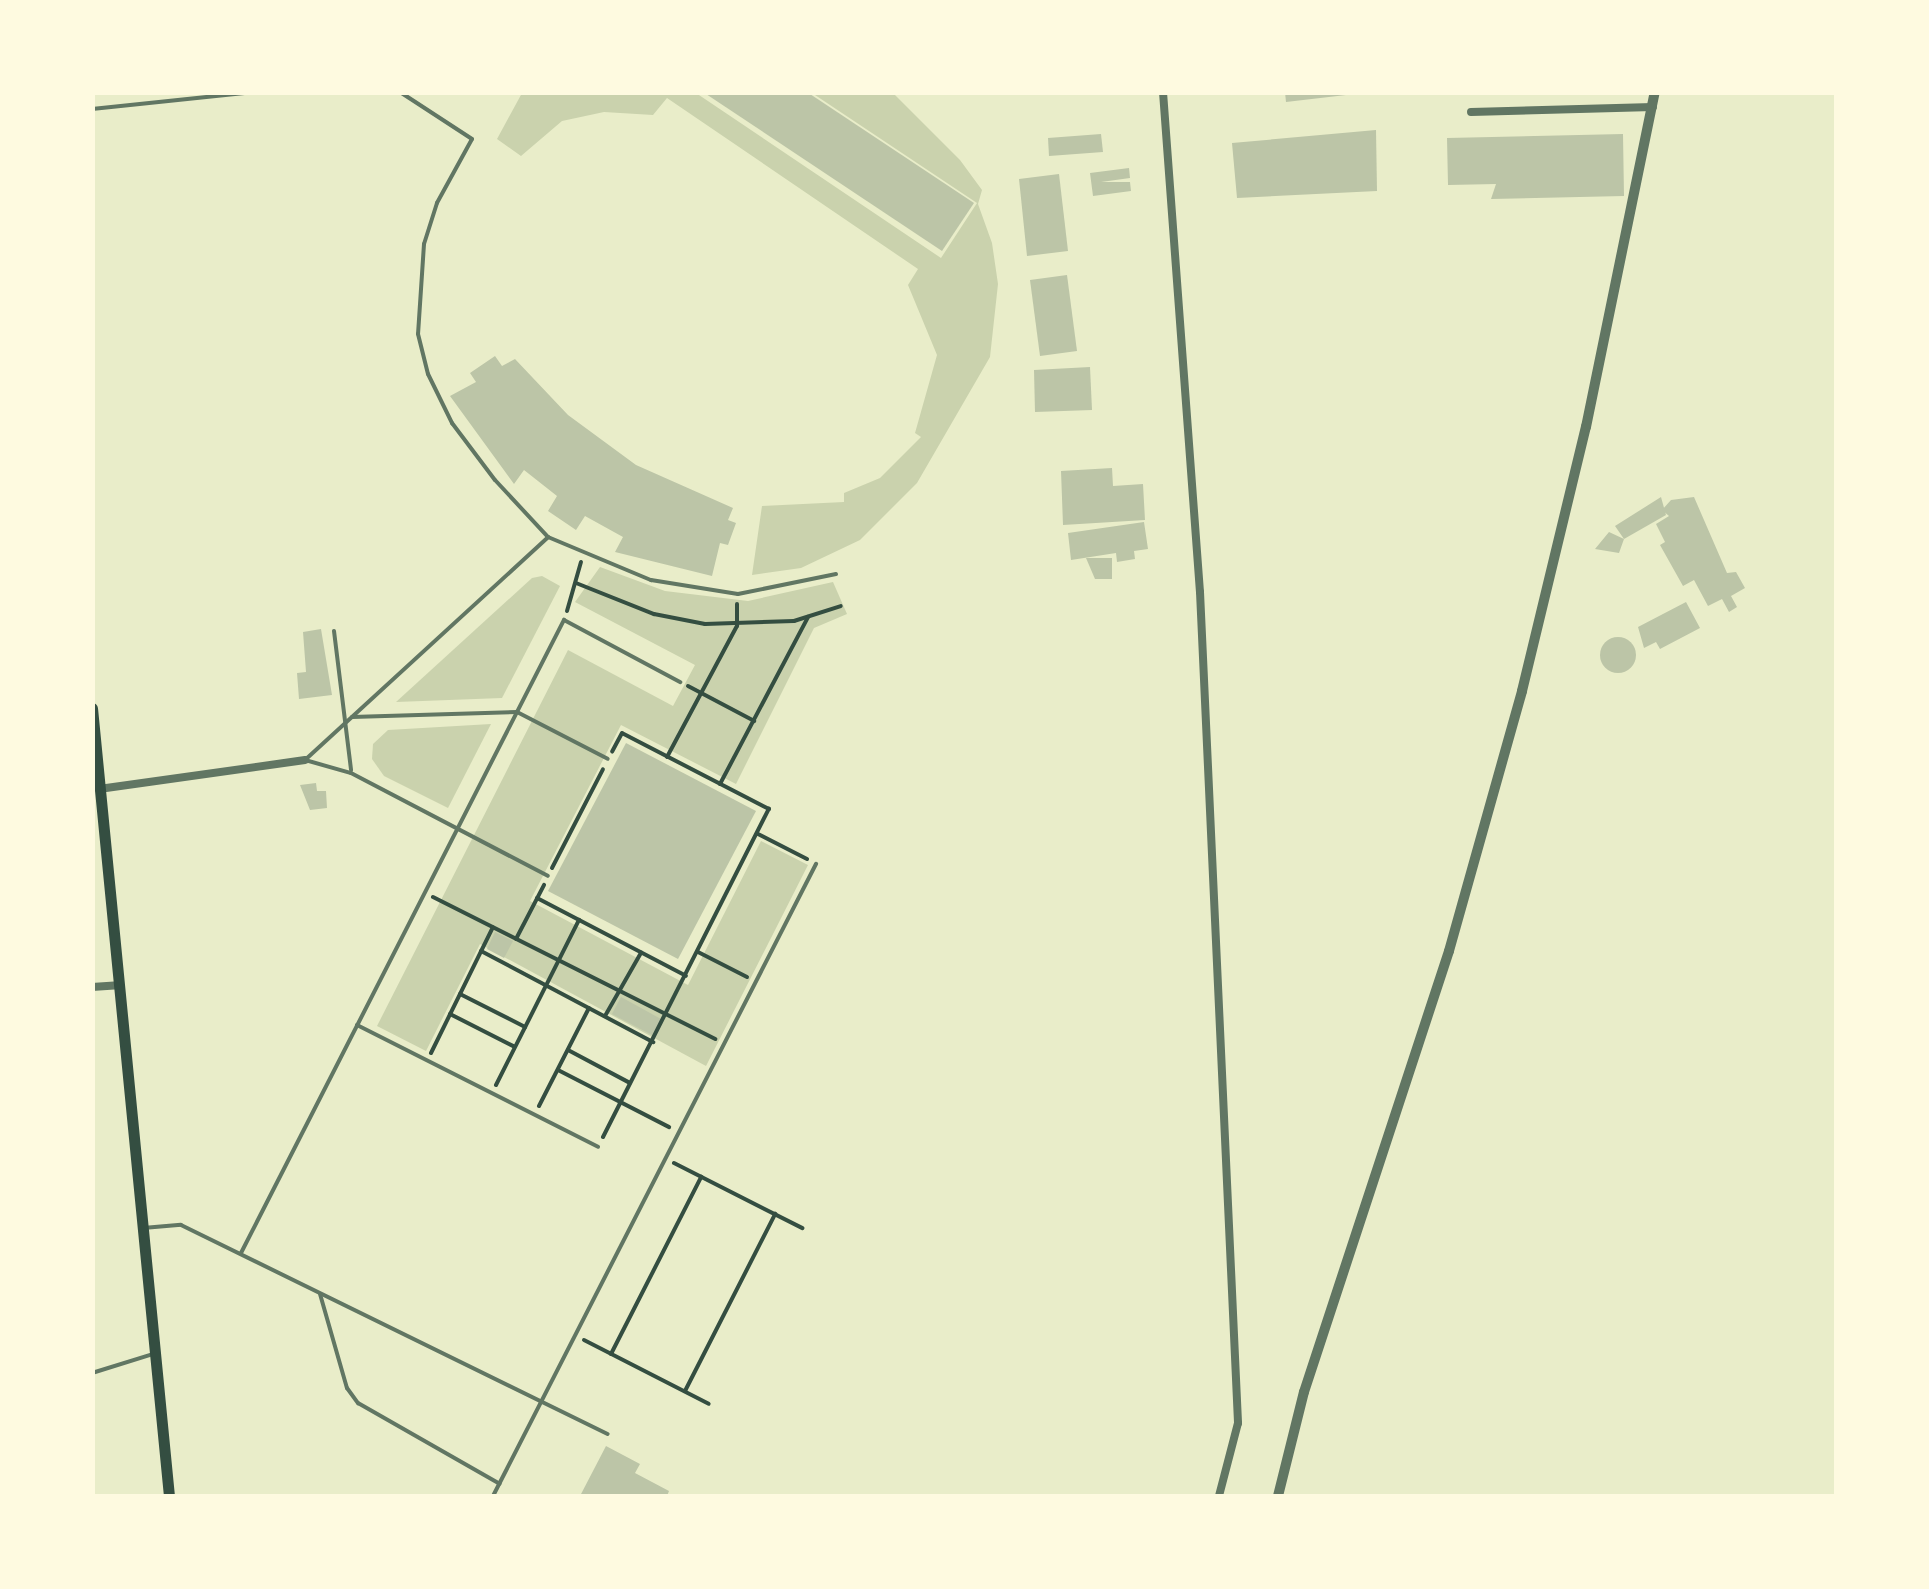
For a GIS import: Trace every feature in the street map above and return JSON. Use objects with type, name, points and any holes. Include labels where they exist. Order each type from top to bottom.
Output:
[{"type":"main road","points":[[92,708],[138,1228],[169,1496]]},
{"type":"street","points":[[1163,92],[1200,592],[1237,1403],[1219,1496]]},
{"type":"street","points":[[1278,1496],[1310,1374],[1449,951],[1522,691],[1655,92]]},
{"type":"street","points":[[1470,112],[1653,107]]},
{"type":"street","points":[[99,789],[305,760]]},
{"type":"street","points":[[92,987],[118,984]]},
{"type":"lane","points":[[92,109],[254,92]]},
{"type":"lane","points":[[400,92],[472,139],[437,202],[424,244],[417,288],[428,374],[474,456],[548,537],[650,580],[738,594],[775,592],[836,574]]},
{"type":"lane","points":[[305,760],[548,537]]},
{"type":"lane","points":[[241,1252],[564,620],[680,682]]},
{"type":"lane","points":[[334,631],[351,773]]},
{"type":"lane","points":[[352,716],[517,712],[608,759]]},
{"type":"lane","points":[[305,760],[351,773],[548,876]]},
{"type":"lane","points":[[493,1496],[816,864]]},
{"type":"lane","points":[[357,1025],[598,1148]]},
{"type":"lane","points":[[138,1228],[181,1225],[607,1434]]},
{"type":"lane","points":[[319,1292],[346,1388],[358,1403],[500,1484]]},
{"type":"lane","points":[[92,1373],[153,1354]]},
{"type":"path","points":[[564,620],[584,554]]},
{"type":"path","points":[[576,583],[666,618],[737,626],[808,617],[841,606]]},
{"type":"path","points":[[668,756],[737,626],[738,594]]},
{"type":"path","points":[[720,784],[808,617]]},
{"type":"path","points":[[680,682],[754,721]]},
{"type":"path","points":[[516,939],[622,733],[769,809],[598,1148]]},
{"type":"path","points":[[757,834],[816,864]]},
{"type":"path","points":[[424,892],[724,1044]]},
{"type":"path","points":[[537,898],[686,976]]},
{"type":"path","points":[[492,1093],[579,920]]},
{"type":"path","points":[[427,1061],[493,927]]},
{"type":"path","points":[[481,952],[653,1042]]},
{"type":"path","points":[[698,952],[756,981]]},
{"type":"path","points":[[606,1016],[642,953]]},
{"type":"path","points":[[460,994],[525,1027]]},
{"type":"path","points":[[535,1115],[589,1008]]},
{"type":"path","points":[[450,1014],[514,1048]]},
{"type":"path","points":[[568,1050],[632,1083]]},
{"type":"path","points":[[558,1070],[679,1132]]},
{"type":"path","points":[[666,1159],[802,1228]]},
{"type":"path","points":[[611,1354],[701,1177]]},
{"type":"path","points":[[685,1392],[775,1214]]},
{"type":"path","points":[[576,1336],[710,1404]]},
{"type":"green space","points":[[522,93],[696,93],[941,258],[977,203],[812,93],[893,93],[960,160],[982,190],[978,204],[992,243],[998,284],[990,357],[917,483],[860,540],[801,568],[752,575],[762,506],[844,502],[844,493],[880,478],[921,437],[915,433],[937,355],[908,285],[918,269],[667,98],[653,115],[604,112],[562,121],[521,156],[497,139]]},
{"type":"green space","points":[[600,567],[665,591],[748,601],[833,582],[847,614],[814,628],[736,784],[621,725],[530,901],[688,985],[761,841],[808,865],[706,1066],[480,944],[426,1051],[377,1026],[568,650],[673,706],[695,665],[575,602]]},
{"type":"green space","points":[[542,576],[560,586],[502,698],[396,702],[532,578]]},
{"type":"green space","points":[[491,724],[448,808],[384,776],[372,759],[373,744],[388,730]]},
{"type":"building","points":[[703,92],[807,92],[974,203],[942,251]]},
{"type":"building","points":[[1285,92],[1346,92],[1346,95],[1286,102]]},
{"type":"building","points":[[1376,130],[1377,191],[1237,198],[1232,143]]},
{"type":"building","points":[[1101,134],[1103,152],[1049,156],[1048,138]]},
{"type":"building","points":[[1623,134],[1624,196],[1491,199],[1496,184],[1448,185],[1447,138]]},
{"type":"building","points":[[1129,168],[1130,178],[1101,182],[1130,182],[1131,191],[1093,196],[1090,173]]},
{"type":"building","points":[[1059,174],[1068,251],[1027,256],[1019,179]]},
{"type":"building","points":[[1067,275],[1077,351],[1040,356],[1030,280]]},
{"type":"building","points":[[495,356],[502,366],[515,359],[568,415],[636,465],[733,508],[728,520],[736,523],[728,545],[720,543],[712,576],[615,552],[623,537],[585,516],[576,530],[548,511],[557,496],[524,470],[514,484],[450,396],[476,382],[470,373]]},
{"type":"building","points":[[1090,367],[1092,410],[1035,412],[1034,370]]},
{"type":"building","points":[[1112,468],[1113,486],[1143,484],[1145,520],[1063,525],[1061,471]]},
{"type":"building","points":[[1661,497],[1666,515],[1624,539],[1615,526]]},
{"type":"building","points":[[1694,497],[1727,573],[1736,572],[1745,588],[1731,596],[1737,607],[1729,612],[1722,599],[1708,606],[1694,580],[1683,586],[1660,545],[1665,542],[1656,524],[1669,516],[1662,510],[1671,500]]},
{"type":"building","points":[[1144,522],[1148,549],[1134,551],[1135,559],[1117,562],[1116,553],[1071,560],[1068,533]]},
{"type":"building","points":[[1609,532],[1624,539],[1619,553],[1595,549]]},
{"type":"building","points":[[1086,558],[1112,558],[1112,579],[1095,579]]},
{"type":"building","points":[[1686,602],[1700,628],[1660,649],[1656,642],[1644,648],[1638,627]]},
{"type":"building","points":[[321,629],[332,695],[299,699],[297,673],[306,672],[303,632]]},
{"type":"building","points":[[1618,637],[1631,642],[1636,655],[1631,668],[1618,673],[1605,668],[1600,655],[1605,642]]},
{"type":"building","points":[[626,743],[756,811],[678,959],[548,891]]},
{"type":"building","points":[[316,783],[317,791],[326,791],[327,808],[310,810],[300,785]]},
{"type":"building","points":[[495,932],[513,941],[504,958],[487,949]]},
{"type":"building","points":[[621,997],[661,1019],[652,1035],[612,1014]]},
{"type":"building","points":[[606,1446],[640,1464],[635,1473],[669,1491],[667,1496],[580,1496]]}]
